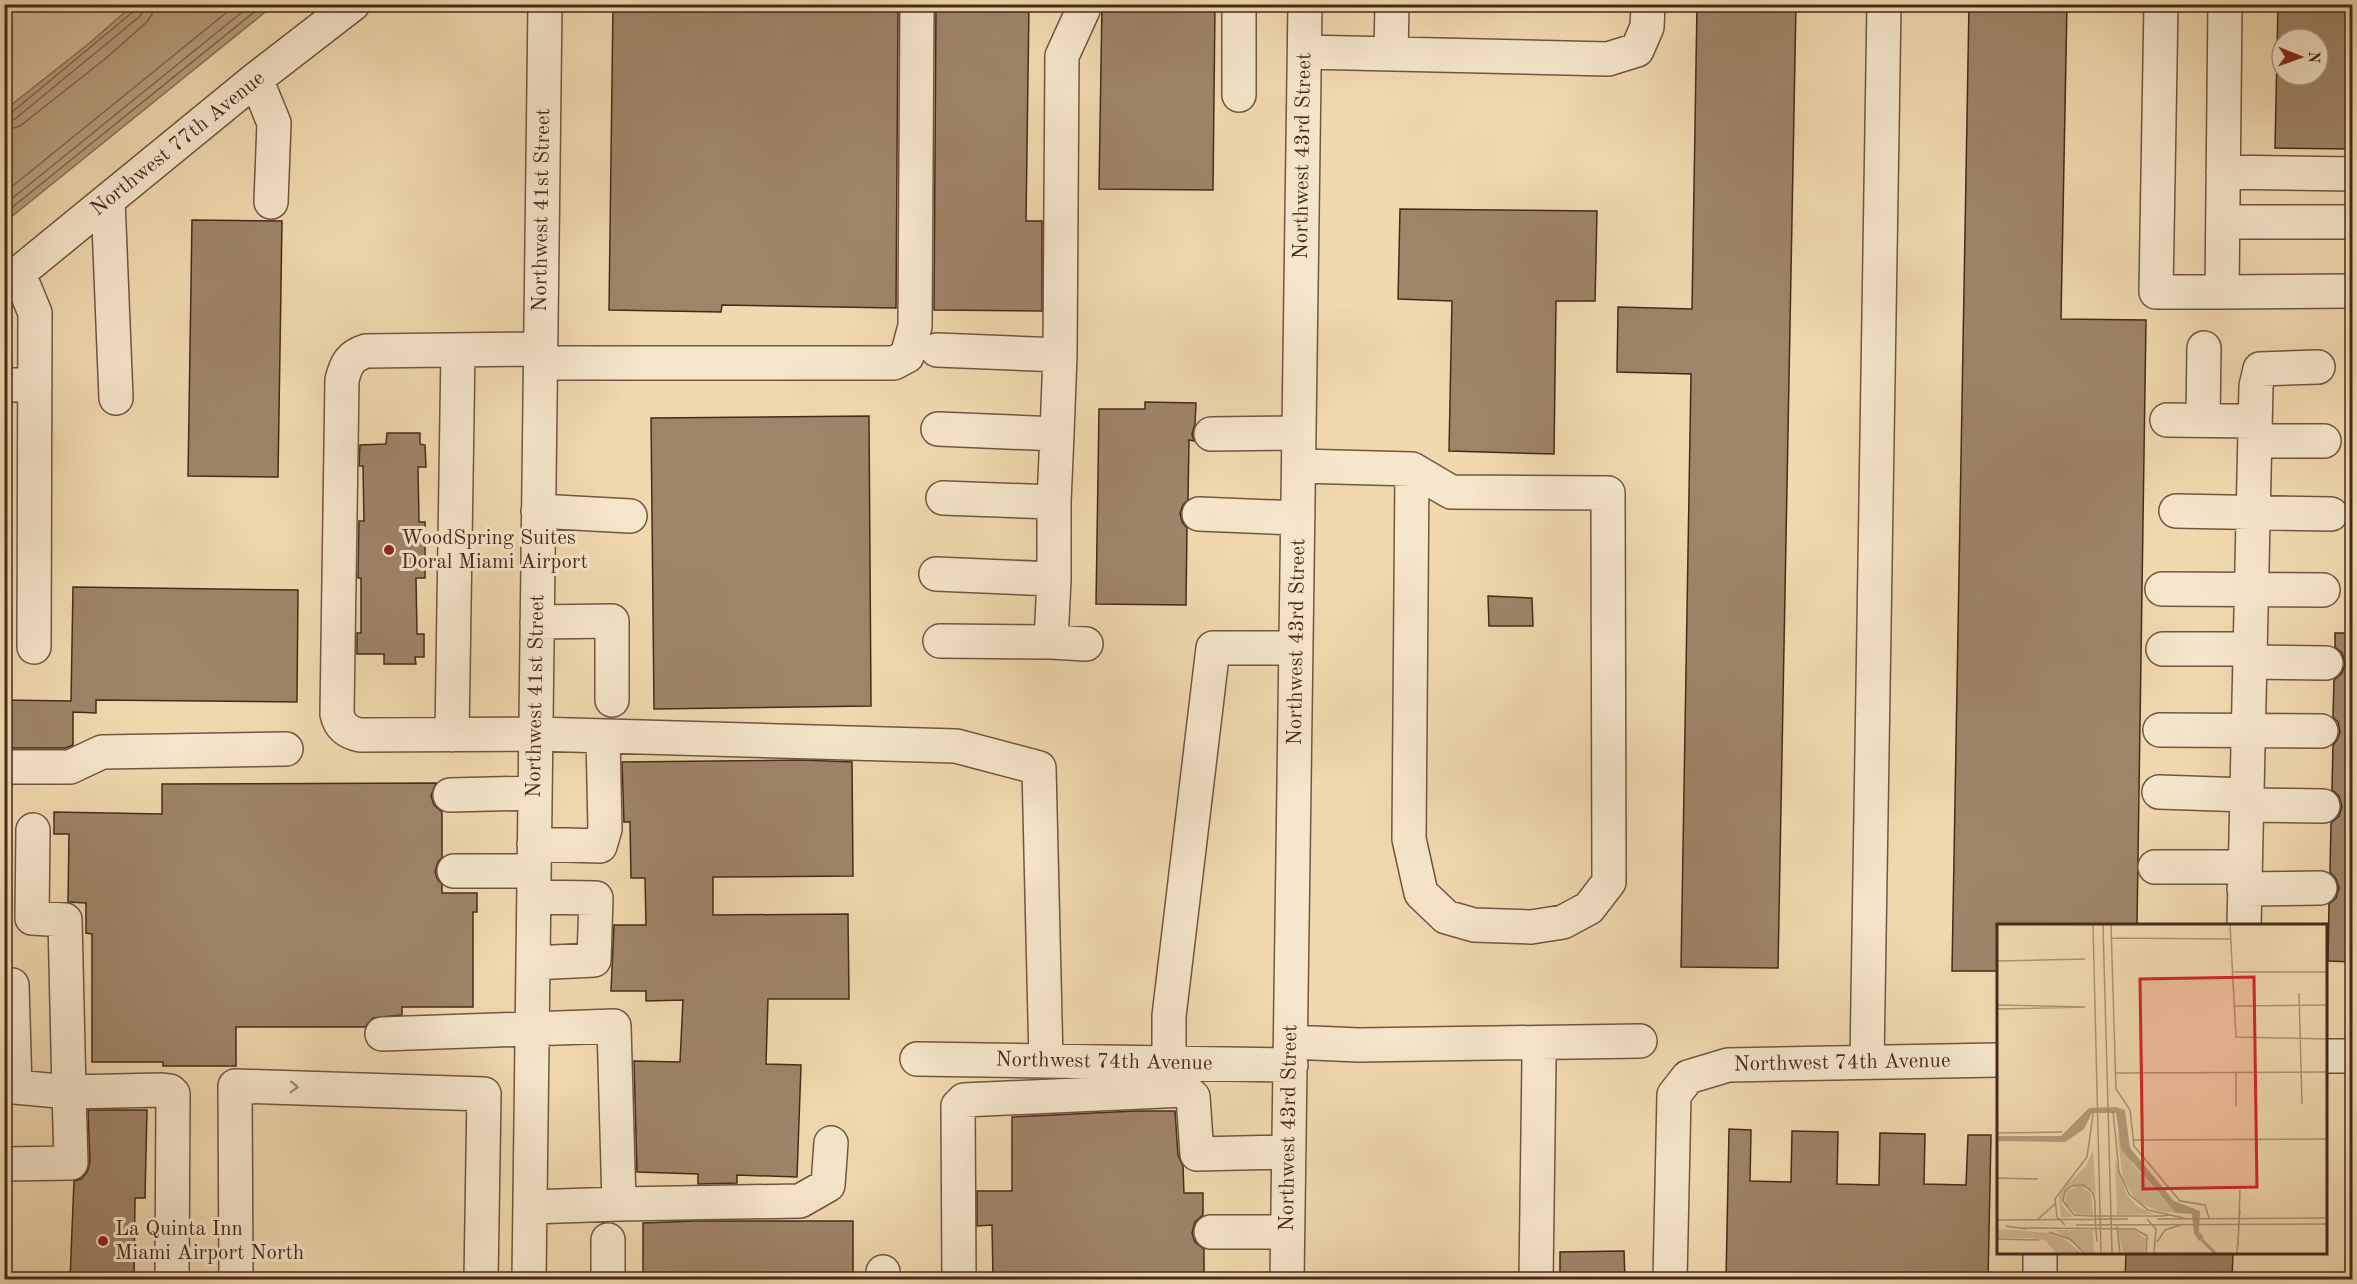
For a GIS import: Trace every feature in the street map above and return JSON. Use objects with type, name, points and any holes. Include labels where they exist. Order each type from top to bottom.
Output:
[{"type":"street","name":"Northwest 77th Avenue","points":[[12,279],[256,79],[352,4]]},
{"type":"street","name":"Northwest 41st Street","points":[[529,1280],[545,4]]},
{"type":"street","points":[[916,4],[915,326],[907,356],[894,363],[541,356],[458,350],[366,351],[356,354],[346,364],[342,380],[339,721],[351,733],[360,735],[536,734],[956,746],[1039,768],[1046,1061]]},
{"type":"street","points":[[1051,642],[1060,355],[1062,56],[1083,10],[1083,4]]},
{"type":"street","points":[[1239,4],[1239,95]]},
{"type":"street","name":"Northwest 43rd Street","points":[[1287,1280],[1305,4]]},
{"type":"street","points":[[1391,54],[1392,4]]},
{"type":"street","points":[[1305,52],[1608,59],[1637,50],[1647,27],[1648,4]]},
{"type":"street","points":[[1867,1062],[1884,4]]},
{"type":"street","points":[[2162,4],[2156,292],[2352,291]]},
{"type":"street","points":[[2222,292],[2225,4]]},
{"type":"street","points":[[256,79],[274,123],[271,202]]},
{"type":"street","points":[[2223,172],[2352,174]]},
{"type":"street","points":[[108,200],[116,398]]},
{"type":"street","points":[[2223,222],[2352,222]]},
{"type":"street","points":[[12,279],[35,313],[20,385],[34,647]]},
{"type":"street","points":[[2203,420],[2204,348]]},
{"type":"street","points":[[452,735],[458,350]]},
{"type":"street","points":[[937,350],[1060,355]]},
{"type":"street","points":[[2244,924],[2256,386],[2260,369],[2318,367]]},
{"type":"street","points":[[2167,420],[2203,420],[2255,431],[2324,441]]},
{"type":"street","points":[[938,429],[1057,434]]},
{"type":"street","points":[[1211,434],[1299,433]]},
{"type":"street","points":[[1299,466],[1412,468],[1451,492],[1608,493],[1609,882],[1589,908],[1563,922],[1531,927],[1474,925],[1446,917],[1421,893],[1409,839],[1412,468]]},
{"type":"street","points":[[943,498],[1054,502]]},
{"type":"street","points":[[538,511],[630,516]]},
{"type":"street","points":[[2176,511],[2331,514]]},
{"type":"street","points":[[1199,514],[1298,518]]},
{"type":"street","points":[[936,574],[1054,579]]},
{"type":"street","points":[[2162,589],[2323,590]]},
{"type":"street","points":[[537,622],[612,621],[612,700]]},
{"type":"street","points":[[940,641],[1086,644]]},
{"type":"street","points":[[1169,1063],[1169,1016],[1213,648],[1296,648]]},
{"type":"street","points":[[2163,649],[2326,663]]},
{"type":"street","points":[[2160,730],[2321,731]]},
{"type":"street","points":[[454,871],[534,871],[600,846],[604,829],[603,736]]},
{"type":"street","points":[[4,767],[70,767],[102,752],[286,749]]},
{"type":"street","points":[[2159,792],[2323,806]]},
{"type":"street","points":[[450,795],[535,793]]},
{"type":"street","points":[[4,1164],[70,1163],[65,920],[32,918],[33,830]]},
{"type":"street","points":[[2155,867],[2320,888]]},
{"type":"street","points":[[533,963],[594,960],[596,898],[534,871]]},
{"type":"street","points":[[12,985],[10,1087],[69,1092],[166,1090],[173,1094],[172,1280]]},
{"type":"street","points":[[382,1034],[614,1026],[619,1204]]},
{"type":"street","name":"Northwest 74th Avenue","points":[[917,1059],[1169,1063],[1359,1045],[1640,1041]]},
{"type":"street","points":[[2327,1056],[2352,1056]]},
{"type":"street","points":[[1536,1280],[1539,1060]]},
{"type":"street","name":"Northwest 74th Avenue","points":[[1670,1280],[1674,1095],[1688,1077],[1728,1065],[1997,1060]]},
{"type":"street","points":[[236,1280],[235,1086],[484,1094],[481,1280]]},
{"type":"street","points":[[959,1280],[958,1106],[964,1100],[1185,1090],[1193,1097],[1197,1154],[1288,1152]]},
{"type":"street","points":[[530,1207],[800,1201],[828,1185],[831,1143]]},
{"type":"street","points":[[1211,1232],[1287,1232]]},
{"type":"street","points":[[608,1240],[608,1280]]},
{"type":"street","points":[[2040,1254],[2040,1280]]},
{"type":"shaded area","points":[[5,5],[133,5],[91,42],[5,110]]},
{"type":"water","points":[[133,5],[274,5],[5,222],[5,110],[91,42]]},
{"type":"building","points":[[613,4],[898,8],[896,308],[722,305],[721,312],[609,310]]},
{"type":"building","points":[[936,4],[1029,4],[1026,221],[1042,221],[1042,311],[934,310]]},
{"type":"building","points":[[1102,4],[1215,4],[1213,190],[1099,189]]},
{"type":"building","points":[[1697,4],[1796,4],[1778,968],[1681,967],[1691,374],[1617,372],[1618,307],[1692,309]]},
{"type":"building","points":[[1969,4],[2067,4],[2061,319],[2146,320],[2137,924],[1997,924],[1997,971],[1952,971]]},
{"type":"building","points":[[2278,4],[2352,4],[2352,149],[2275,148],[2276,87],[2330,87],[2330,27],[2278,27]]},
{"type":"building","points":[[1400,209],[1597,211],[1595,301],[1556,301],[1554,454],[1449,451],[1452,301],[1398,299]]},
{"type":"building","points":[[192,220],[282,221],[278,477],[188,476]]},
{"type":"building","points":[[1145,402],[1196,403],[1192,434],[1194,441],[1189,440],[1188,500],[1180,513],[1182,522],[1187,528],[1186,605],[1096,604],[1099,409],[1145,409]]},
{"type":"building","points":[[869,416],[871,706],[654,709],[651,418]]},
{"type":"building","name":"WoodSpring Suites Doral Miami Airport","points":[[387,433],[420,433],[420,444],[425,445],[426,467],[418,467],[419,522],[425,522],[425,578],[416,578],[417,634],[424,634],[424,657],[415,657],[416,664],[384,664],[384,654],[357,654],[357,633],[361,633],[361,578],[358,578],[359,521],[364,521],[363,466],[359,466],[360,445],[386,444]]},
{"type":"building","points":[[73,587],[298,590],[297,702],[96,700],[96,713],[73,712],[73,745],[66,748],[4,748],[4,700],[71,701]]},
{"type":"building","points":[[1488,596],[1532,598],[1533,626],[1489,626]]},
{"type":"building","points":[[2335,633],[2352,633],[2352,962],[2328,961],[2329,904],[2336,898],[2339,888],[2330,872],[2331,823],[2339,816],[2342,807],[2339,796],[2332,790],[2333,745],[2340,732],[2338,722],[2333,717],[2334,680],[2342,673],[2345,664],[2342,653],[2335,647]]},
{"type":"building","points":[[802,760],[852,762],[853,876],[713,877],[713,915],[848,914],[849,999],[768,999],[766,1064],[801,1065],[797,1177],[737,1175],[737,1183],[698,1184],[698,1174],[637,1172],[634,1061],[680,1062],[683,1000],[646,1001],[646,991],[611,991],[614,925],[646,925],[645,878],[631,878],[630,822],[624,822],[622,762]]},
{"type":"building","points":[[436,783],[431,796],[434,805],[442,812],[442,858],[435,872],[442,884],[442,893],[477,893],[477,912],[473,912],[473,1007],[402,1007],[402,1015],[373,1018],[365,1027],[236,1027],[236,1066],[163,1066],[163,1062],[92,1062],[92,934],[86,933],[86,903],[68,902],[69,834],[54,834],[54,812],[162,814],[162,784]]},
{"type":"building","points":[[88,1110],[147,1110],[145,1198],[135,1198],[134,1280],[70,1280],[74,1181],[81,1179],[90,1163]]},
{"type":"building","points":[[1175,1111],[1178,1155],[1183,1166],[1184,1193],[1203,1193],[1203,1215],[1195,1222],[1192,1233],[1195,1242],[1204,1249],[1204,1274],[1184,1275],[1184,1280],[993,1278],[992,1225],[977,1226],[977,1191],[1012,1191],[1012,1117]]},
{"type":"building","points":[[1729,1129],[1751,1130],[1750,1181],[1791,1182],[1792,1131],[1838,1132],[1837,1184],[1879,1185],[1880,1133],[1925,1134],[1924,1184],[1966,1185],[1968,1135],[1991,1135],[1988,1280],[1726,1280]]},
{"type":"building","points":[[853,1221],[853,1280],[643,1280],[643,1223]]},
{"type":"building","points":[[1624,1251],[1625,1280],[1560,1280],[1560,1252]]},
{"type":"building","points":[[2126,1254],[2233,1254],[2232,1280],[2125,1280]]},
{"type":"place","name":"WoodSpring Suites Doral Miami Airport","points":[[389,550]]},
{"type":"place","name":"La Quinta Inn Miami Airport North","points":[[103,1241]]}]
